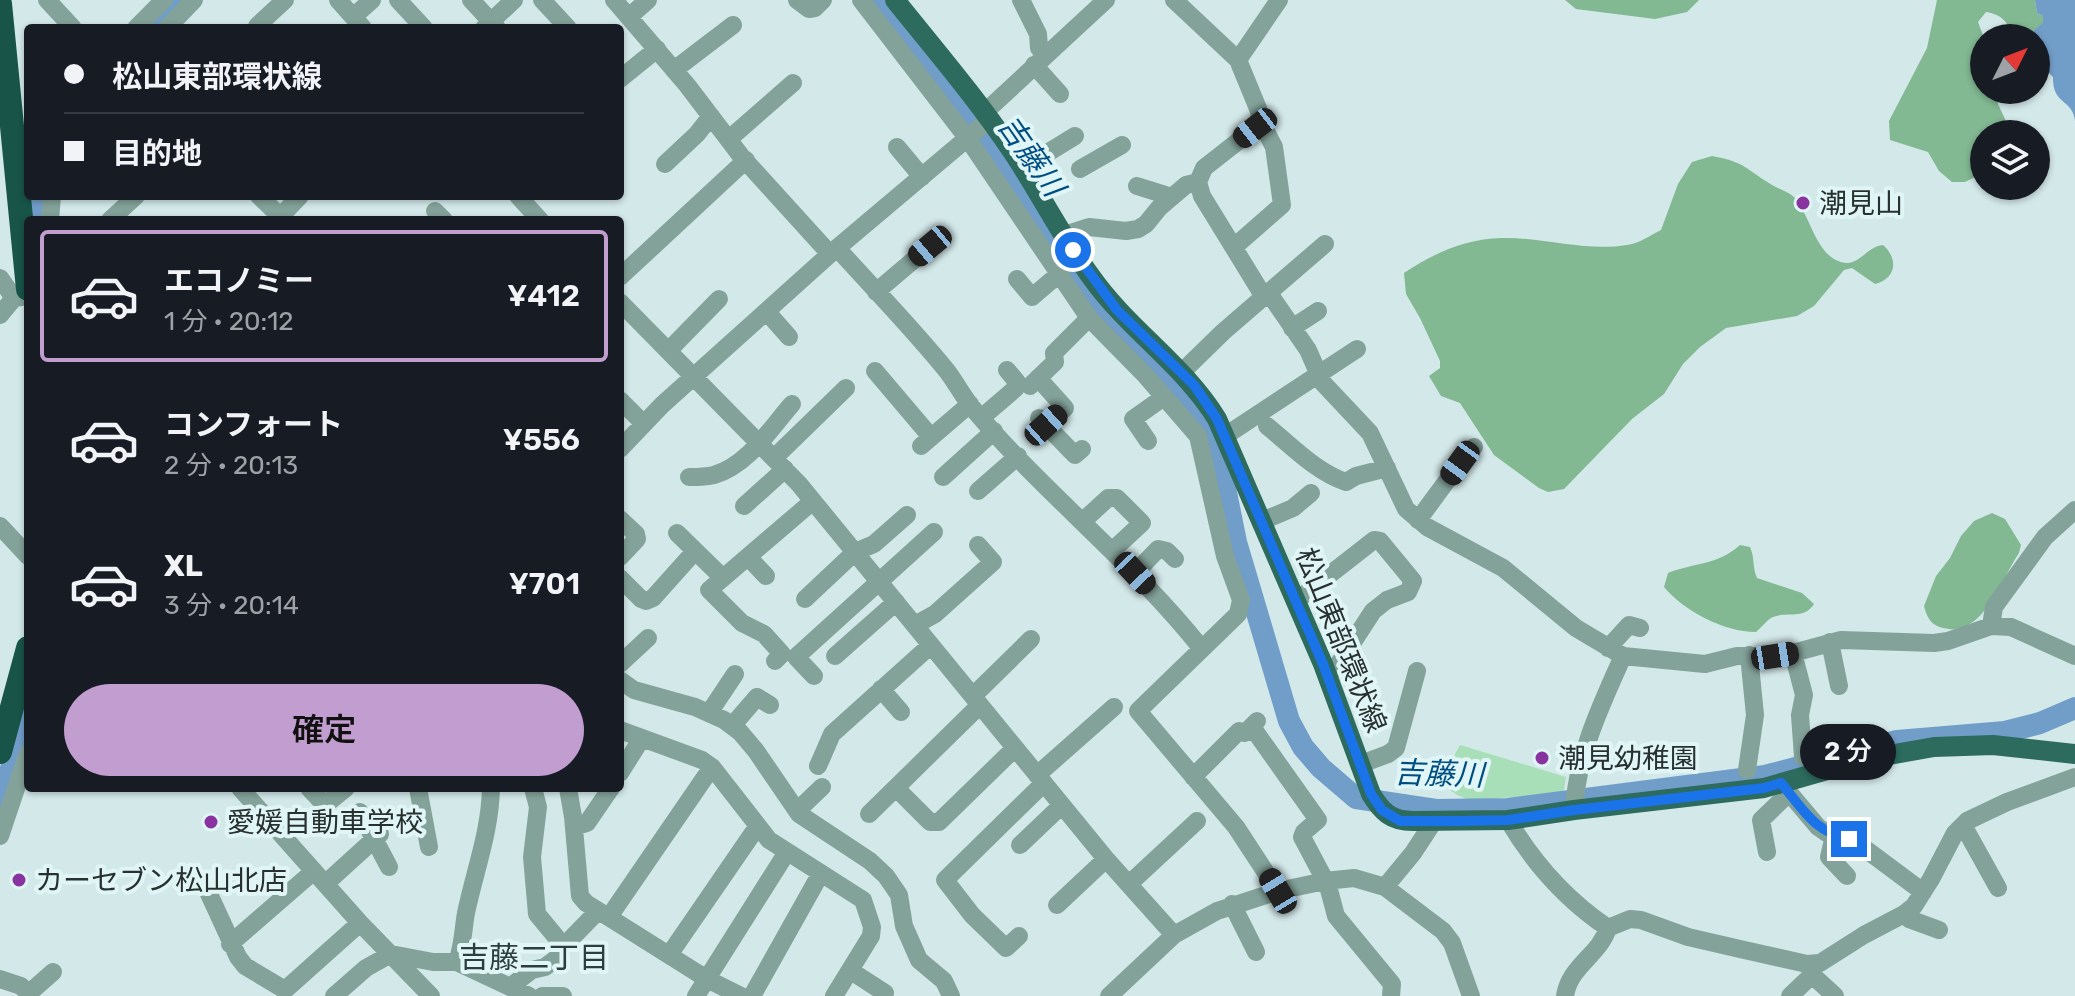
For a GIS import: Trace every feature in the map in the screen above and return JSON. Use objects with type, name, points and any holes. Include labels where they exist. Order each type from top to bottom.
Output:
[{"type":"highway","points":[[0,4],[24,146],[21,210],[24,267]]},
{"type":"highway","points":[[0,752],[24,663]]},
{"type":"main road","name":"松山東部環状線","points":[[895,0],[980,126],[1023,168],[1092,278],[1117,310],[1182,372],[1207,402],[1225,436],[1296,601],[1376,802],[1400,821],[1508,820],[1574,802],[1785,788],[1866,759],[1934,747],[1993,745],[2075,754]]},
{"type":"street","points":[[47,0],[69,24]]},
{"type":"street","points":[[140,24],[164,0]]},
{"type":"street","points":[[171,24],[194,0]]},
{"type":"street","points":[[256,24],[285,0]]},
{"type":"street","points":[[338,0],[358,22],[372,0]]},
{"type":"street","points":[[398,0],[420,24]]},
{"type":"street","points":[[471,0],[489,24]]},
{"type":"street","points":[[493,24],[514,0]]},
{"type":"street","points":[[542,0],[564,24]]},
{"type":"street","points":[[614,0],[746,160],[876,292],[948,372],[981,418],[1113,550],[1176,616],[1202,649]]},
{"type":"street","points":[[630,16],[648,0]]},
{"type":"street","points":[[797,0],[809,9],[815,8],[823,0]]},
{"type":"street","points":[[861,0],[980,126],[1059,274],[1089,318],[1198,436],[1225,556],[1241,600],[1238,614],[1138,711],[1236,827],[1278,891]]},
{"type":"street","points":[[1021,0],[1038,34],[1039,60],[1060,94]]},
{"type":"street","points":[[624,445],[834,251],[980,126],[1039,60],[1106,0]]},
{"type":"street","points":[[1238,60],[1279,0]]},
{"type":"street","points":[[1184,4],[1238,60],[1260,120],[1274,147],[1282,205],[1234,247]]},
{"type":"street","points":[[624,77],[667,61],[729,22]]},
{"type":"street","points":[[729,139],[793,83]]},
{"type":"street","points":[[665,164],[711,116]]},
{"type":"street","points":[[1260,120],[1255,128],[1204,168],[1198,182],[1202,196],[1264,297],[1273,299],[1308,350],[1322,382],[1370,433],[1406,509],[1451,542],[1503,568],[1556,608],[1576,628],[1615,652],[1705,664],[1737,656],[1793,653],[1830,642],[1934,643],[1991,626],[2011,627],[2075,656]]},
{"type":"street","points":[[1023,168],[1068,141],[1081,174],[1122,145]]},
{"type":"street","points":[[897,147],[922,177]]},
{"type":"street","points":[[624,273],[746,160]]},
{"type":"street","points":[[1064,235],[1089,227],[1126,231],[1138,229],[1186,185],[1198,182]]},
{"type":"street","points":[[1137,186],[1172,197]]},
{"type":"street","points":[[21,210],[24,195]]},
{"type":"street","points":[[114,216],[132,200]]},
{"type":"street","points":[[262,200],[276,216]]},
{"type":"street","points":[[280,216],[296,200]]},
{"type":"street","points":[[522,200],[536,216]]},
{"type":"street","points":[[1182,372],[1223,332],[1325,244]]},
{"type":"street","points":[[876,292],[930,246]]},
{"type":"street","points":[[1017,279],[1032,297],[1059,274]]},
{"type":"street","points":[[0,278],[24,286]]},
{"type":"street","points":[[0,315],[24,287]]},
{"type":"street","points":[[669,350],[719,299]]},
{"type":"street","points":[[624,306],[813,501],[1106,859],[1174,935]]},
{"type":"street","points":[[1292,328],[1301,325],[1318,311]]},
{"type":"street","points":[[767,312],[789,337]]},
{"type":"street","points":[[1082,449],[1075,455],[1043,422],[1065,408],[1034,382],[1055,362],[1054,353],[1089,318]]},
{"type":"street","points":[[1225,436],[1357,349]]},
{"type":"street","points":[[943,477],[981,418],[1016,388],[1017,382],[1007,370]]},
{"type":"street","points":[[875,371],[926,441],[981,418]]},
{"type":"street","points":[[744,506],[846,388]]},
{"type":"street","points":[[1148,441],[1133,419],[1164,397]]},
{"type":"street","points":[[624,404],[644,424]]},
{"type":"street","points":[[689,477],[713,476],[748,455],[792,404]]},
{"type":"street","points":[[1267,426],[1312,464],[1346,482],[1356,476],[1387,468]]},
{"type":"street","points":[[1418,520],[1460,463],[1460,458],[1474,447]]},
{"type":"street","points":[[978,491],[1018,456]]},
{"type":"street","points":[[1262,521],[1293,508],[1311,493]]},
{"type":"street","points":[[1082,522],[1108,498],[1117,498],[1142,523],[1113,550]]},
{"type":"street","points":[[775,661],[782,654],[764,634],[742,623],[709,590],[813,501]]},
{"type":"street","points":[[1991,626],[1994,607],[2045,537],[2075,510]]},
{"type":"street","points":[[805,600],[855,552],[874,544],[907,515]]},
{"type":"street","points":[[624,523],[637,539],[624,553]]},
{"type":"street","points":[[0,526],[24,552]]},
{"type":"street","points":[[805,672],[796,657],[934,532]]},
{"type":"street","points":[[677,533],[723,578]]},
{"type":"street","points":[[1296,601],[1374,540],[1380,541],[1413,581],[1408,592],[1387,600],[1373,611],[1336,668],[1326,673]]},
{"type":"street","points":[[915,625],[935,614],[993,562],[978,545]]},
{"type":"street","points":[[1135,573],[1158,549],[1167,551],[1175,559]]},
{"type":"street","points":[[624,582],[641,599],[646,601],[653,598],[695,551]]},
{"type":"street","points":[[748,557],[766,576]]},
{"type":"street","points":[[835,656],[896,602]]},
{"type":"street","points":[[1574,802],[1581,761],[1602,702],[1615,652],[1629,625],[1640,628]]},
{"type":"street","points":[[624,660],[648,638]]},
{"type":"street","points":[[869,814],[1019,660],[1031,639]]},
{"type":"street","points":[[1830,642],[1839,686]]},
{"type":"street","points":[[818,766],[832,734],[931,645]]},
{"type":"street","points":[[1793,653],[1804,695],[1800,715],[1803,757]]},
{"type":"street","points":[[1747,770],[1755,715],[1749,655]]},
{"type":"street","points":[[709,713],[735,674]]},
{"type":"street","points":[[1361,764],[1396,748],[1412,675]]},
{"type":"street","points":[[624,683],[634,690],[682,702],[709,713],[732,726],[748,740],[797,811],[810,823],[870,861],[886,876],[899,895],[904,926],[919,960],[944,981],[951,996]]},
{"type":"street","points":[[881,689],[901,712]]},
{"type":"street","points":[[732,726],[757,697],[770,705]]},
{"type":"street","points":[[1019,936],[1006,948],[972,915],[945,880],[956,862],[1114,707]]},
{"type":"street","points":[[1193,777],[1239,731],[1245,733],[1254,724],[1318,820],[1302,837],[1325,881],[1336,916],[1392,984],[1391,996]]},
{"type":"street","points":[[624,731],[702,760],[712,767],[769,840],[863,900],[872,927],[871,936],[834,996]]},
{"type":"street","points":[[624,767],[642,738]]},
{"type":"street","points":[[896,788],[930,822],[939,822],[1015,748]]},
{"type":"street","points":[[0,836],[24,765]]},
{"type":"street","points":[[561,949],[604,914],[712,767]]},
{"type":"street","points":[[1790,996],[1811,969],[1904,914],[1923,892],[1955,833],[1963,825],[2007,802],[2075,777]]},
{"type":"street","points":[[797,811],[822,787]]},
{"type":"street","points":[[1767,852],[1761,820],[1785,788],[1818,827],[1860,845],[1923,892]]},
{"type":"street","points":[[244,792],[360,923],[431,996]]},
{"type":"street","points":[[313,792],[325,805],[341,792]]},
{"type":"street","points":[[419,792],[431,838]]},
{"type":"street","points":[[457,962],[488,825],[491,792]]},
{"type":"street","points":[[510,987],[532,970],[545,967],[561,955],[551,930],[537,914],[532,857],[538,807],[534,792]]},
{"type":"street","points":[[569,792],[578,889],[586,903],[706,978],[741,996]]},
{"type":"street","points":[[574,827],[587,823],[608,792]]},
{"type":"street","points":[[1020,845],[1062,805]]},
{"type":"street","points":[[360,812],[377,836],[389,867]]},
{"type":"street","points":[[1129,884],[1197,820]]},
{"type":"street","points":[[1508,820],[1529,855],[1576,904],[1608,928]]},
{"type":"street","points":[[1385,887],[1434,821]]},
{"type":"street","points":[[1963,825],[1998,888]]},
{"type":"street","points":[[669,955],[757,827]]},
{"type":"street","points":[[230,944],[377,836]]},
{"type":"street","points":[[1834,836],[1829,857],[1847,876]]},
{"type":"street","points":[[696,996],[787,852]]},
{"type":"street","points":[[1064,903],[1106,859]]},
{"type":"street","points":[[752,996],[821,873]]},
{"type":"street","points":[[1109,996],[1174,935],[1232,904],[1278,891],[1354,878],[1385,887],[1443,931],[1458,956],[1471,996]]},
{"type":"street","points":[[204,883],[230,944],[245,966],[284,993],[360,923]]},
{"type":"street","points":[[1232,904],[1256,952]]},
{"type":"street","points":[[1904,914],[1909,919],[1932,927],[1936,908]]},
{"type":"street","points":[[1565,996],[1569,978],[1593,953],[1608,928],[1630,919],[1811,969],[1835,996]]},
{"type":"street","points":[[344,992],[366,968],[391,954],[433,962],[457,962],[529,996]]},
{"type":"street","points":[[851,971],[885,993]]},
{"type":"street","points":[[0,979],[21,986],[30,995],[53,972]]},
{"type":"street","points":[[542,996],[563,996]]},
{"type":"green space","points":[[1565,0],[1699,0],[1687,12],[1655,19],[1576,9]]},
{"type":"green space","points":[[1937,0],[2035,0],[2037,13],[2043,16],[2043,24],[2006,24],[1997,15],[1986,12],[1979,24],[1970,24],[1970,104],[1998,104],[2005,120],[1970,120],[1970,180],[1965,182],[1952,182],[1939,171],[1928,152],[1890,140],[1889,121],[1927,48]]},
{"type":"green space","points":[[1712,156],[1739,164],[1794,197],[1821,246],[1836,260],[1851,263],[1883,245],[1893,262],[1891,273],[1875,284],[1852,268],[1844,270],[1814,306],[1797,316],[1726,328],[1700,347],[1683,364],[1664,394],[1632,419],[1564,489],[1548,492],[1539,488],[1494,455],[1460,403],[1441,396],[1429,376],[1440,368],[1440,361],[1406,294],[1404,273],[1450,248],[1488,239],[1517,238],[1596,247],[1636,243],[1661,230],[1678,184],[1692,162]]},
{"type":"green space","points":[[1992,513],[2005,519],[2021,545],[2019,553],[1983,613],[1962,628],[1939,627],[1929,619],[1924,606],[1936,576],[1974,521]]},
{"type":"green space","points":[[1740,545],[1750,547],[1757,578],[1802,593],[1814,604],[1810,609],[1800,614],[1771,618],[1756,632],[1744,631],[1718,624],[1693,612],[1664,587],[1668,573],[1723,557]]},
{"type":"green space","points":[[1460,745],[1566,777],[1564,790],[1558,794],[1470,800],[1459,796],[1447,783]]},
{"type":"water","points":[[2035,0],[2075,0],[2075,121],[2071,109],[2056,93],[2050,74],[2050,24],[2042,24],[2043,16],[2037,13]]},
{"type":"waterway","points":[[156,24],[181,0]]},
{"type":"waterway","name":"吉藤川","points":[[877,0],[996,156],[1101,316],[1169,385],[1210,433],[1218,453],[1236,542],[1289,721],[1303,747],[1321,768],[1356,798],[1436,810],[1508,809],[1765,776],[1897,741],[2005,732],[2040,723],[2075,708]]},
{"type":"waterway","points":[[40,200],[41,216]]},
{"type":"waterway","points":[[0,802],[24,729]]},
{"type":"place","name":"潮見山","points":[[1803,203]]},
{"type":"place","name":"潮見幼稚園","points":[[1542,758]]},
{"type":"place","name":"愛媛自動車学校","points":[[211,822]]},
{"type":"place","name":"カーセブン松山北店","points":[[19,880]]},
{"type":"district","name":"吉藤二丁目","points":[[534,958]]},
{"type":"route","points":[[1073,250],[1117,310],[1194,385],[1217,419],[1323,664],[1371,794],[1391,817],[1400,821],[1508,820],[1764,788],[1781,783],[1818,827],[1828,834],[1849,839]]}]
